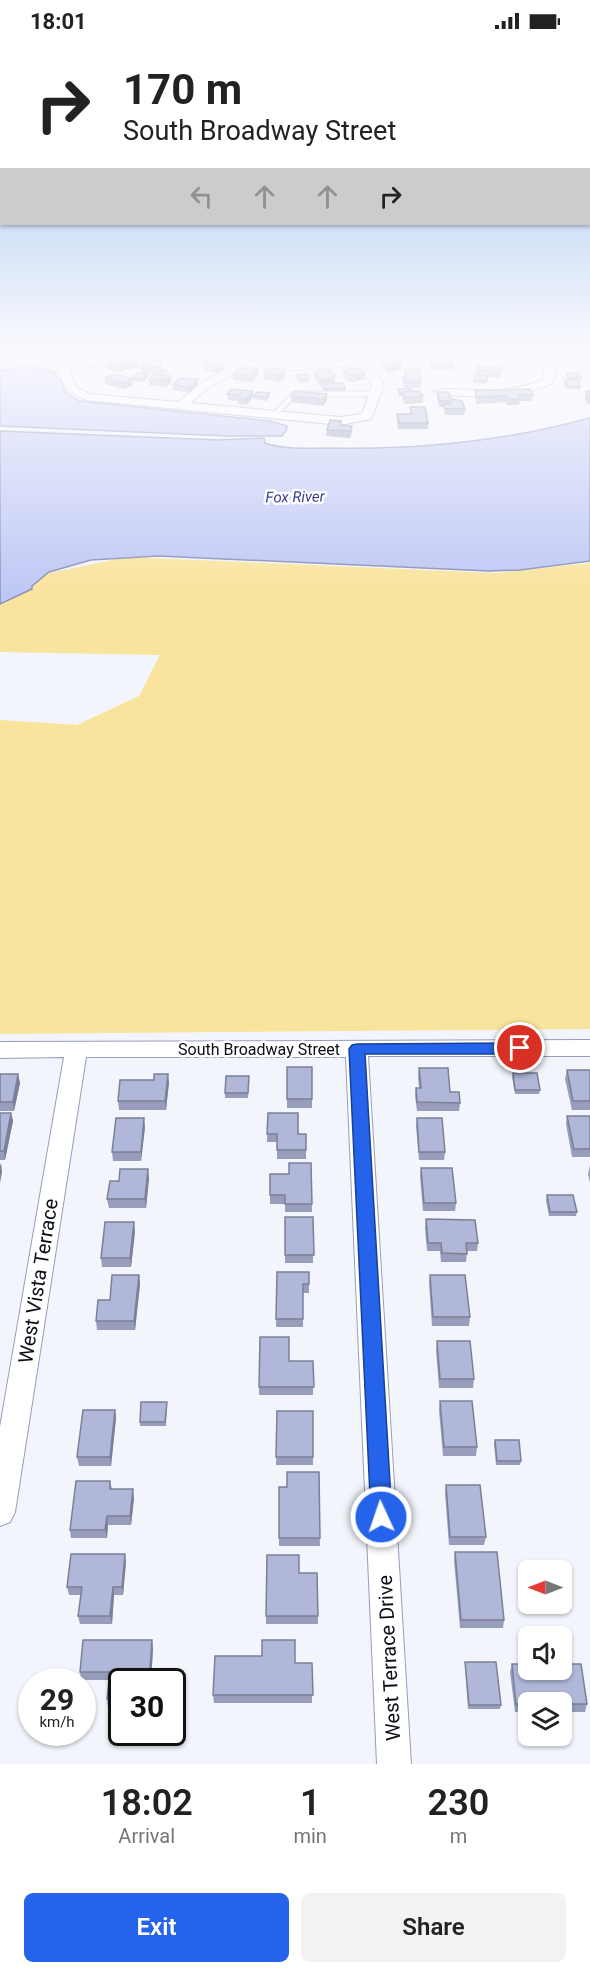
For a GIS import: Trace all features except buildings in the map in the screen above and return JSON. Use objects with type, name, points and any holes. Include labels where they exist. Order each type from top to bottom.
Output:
[{"type":"street","name":"South Broadway Street","points":[[0,1050],[590,1048]]},
{"type":"street","name":"West Terrace Drive","points":[[357,1049],[394,1764]]},
{"type":"street","name":"West Vista Terrace","points":[[0,1512],[76,1050]]},
{"type":"shaded area","points":[[127,557],[495,573],[590,563],[590,1029],[0,1034],[0,720],[77,725],[139,696],[160,655],[0,652],[0,604],[32,589],[32,586],[44,574]]},
{"type":"water","name":"Fox River","points":[[0,435],[106,435],[218,440],[264,438],[265,443],[289,448],[395,447],[510,435],[590,435],[590,561],[520,570],[489,571],[158,556],[91,560],[49,572],[32,586],[32,589],[0,604]]},
{"type":"water","points":[[213,435],[282,435],[282,436]]},
{"type":"route","points":[[381,1517],[357,1049],[520,1048]]}]
